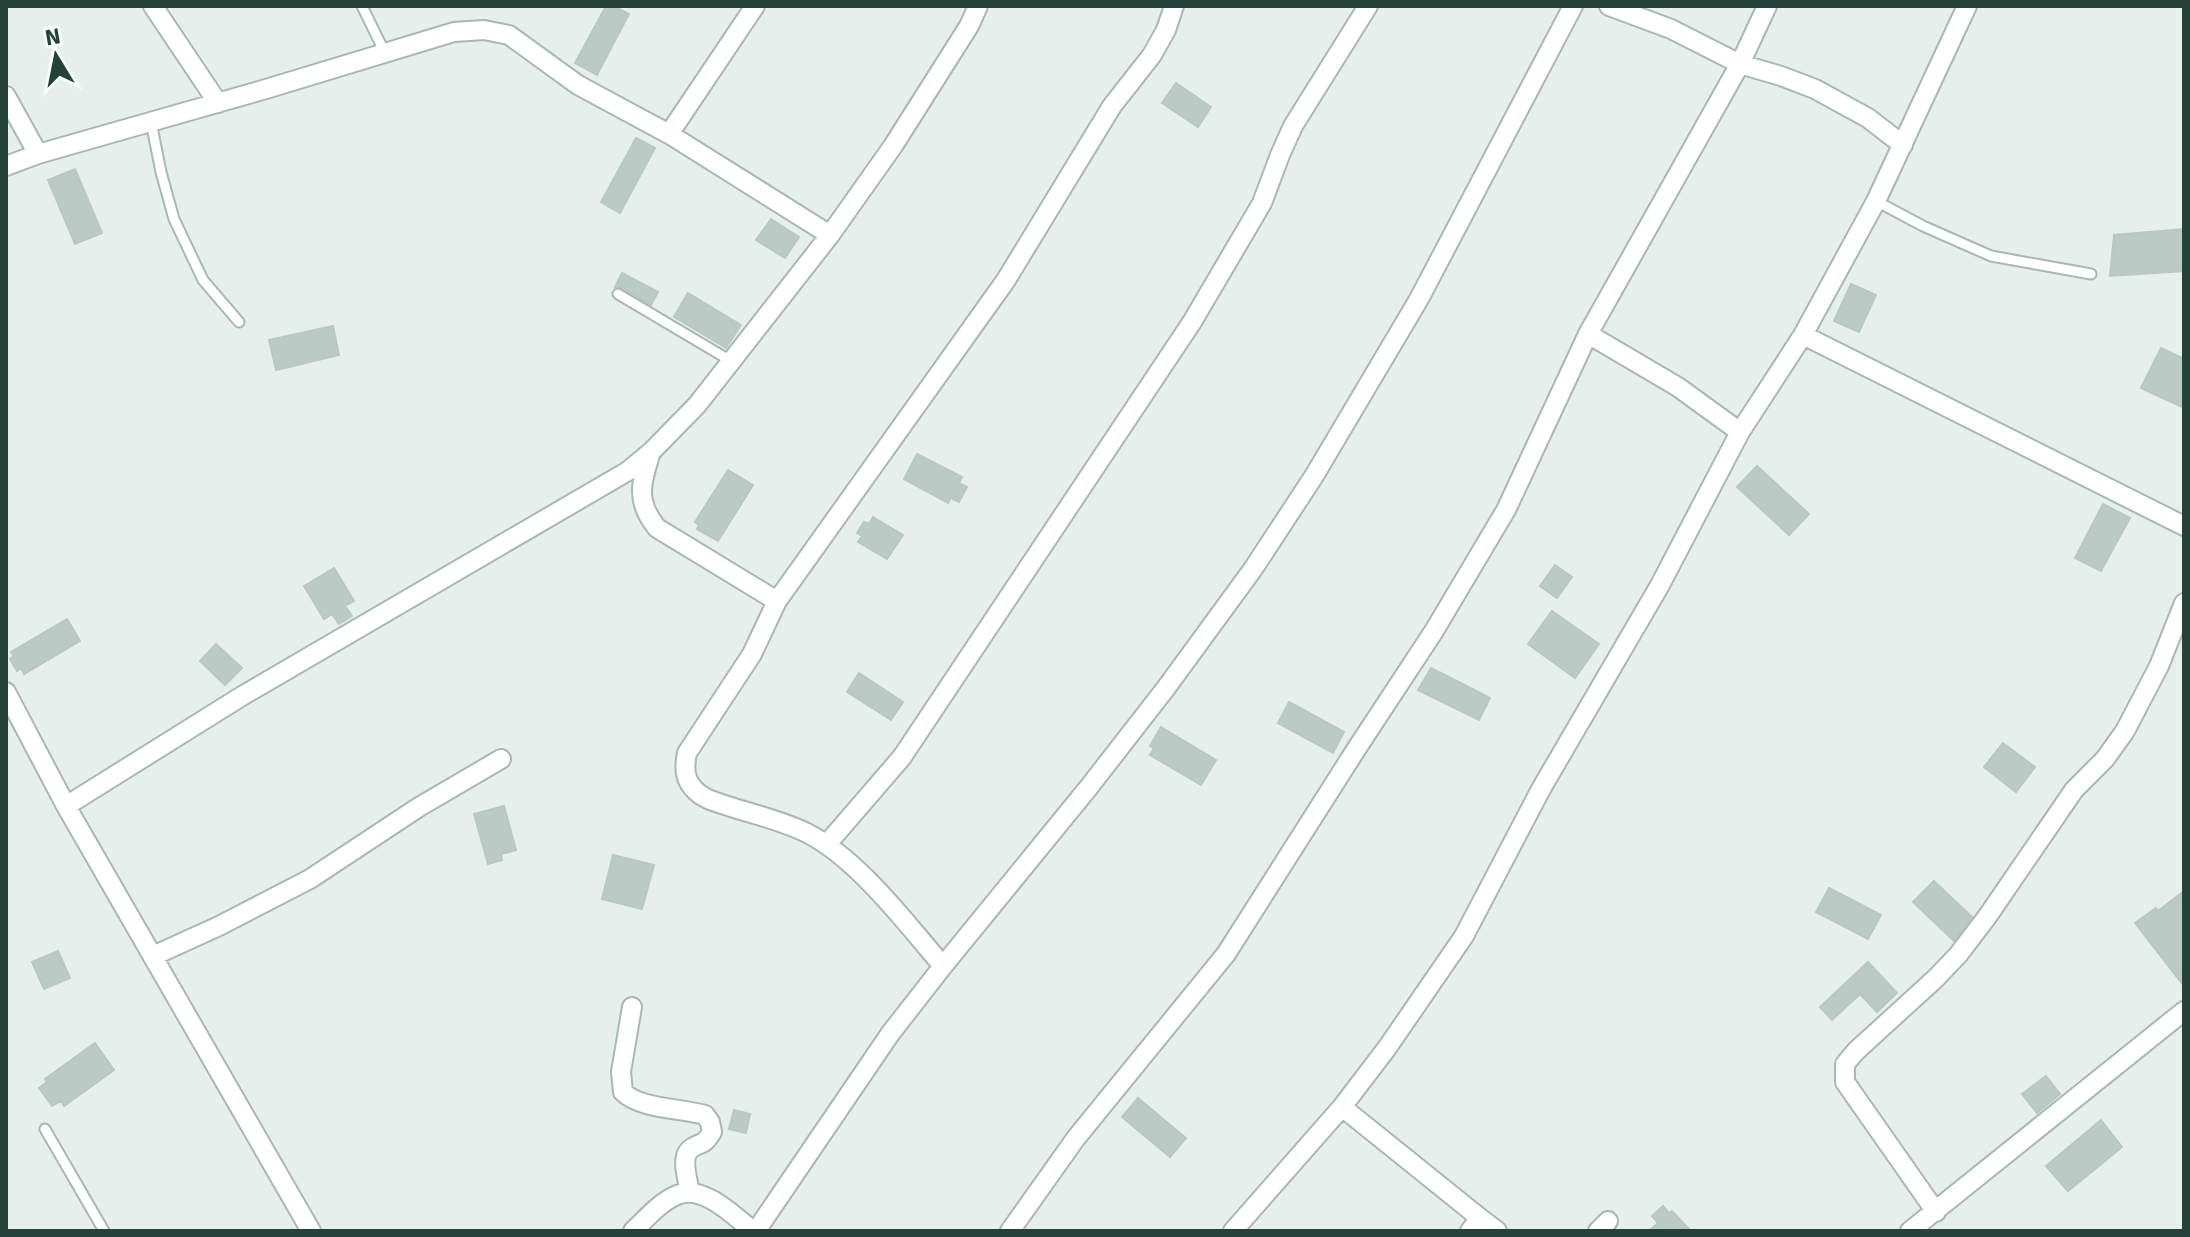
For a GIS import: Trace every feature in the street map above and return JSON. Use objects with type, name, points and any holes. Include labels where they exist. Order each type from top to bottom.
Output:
[{"type":"street","points":[[153,6],[218,103]]},
{"type":"street","points":[[669,134],[755,6]]},
{"type":"street","points":[[66,806],[242,696],[628,471],[651,452],[697,405],[830,235],[893,146],[969,26],[978,6]]},
{"type":"street","points":[[943,966],[878,892],[827,844],[803,831],[698,794],[687,781],[684,766],[687,753],[752,654],[777,601],[1006,280],[1112,106],[1152,55],[1166,30],[1174,6]]},
{"type":"street","points":[[827,844],[902,757],[1192,322],[1262,203],[1293,126],[1368,6]]},
{"type":"street","points":[[633,1231],[663,1204],[677,1195],[690,1192],[706,1197],[755,1231],[890,1034],[1089,787],[1253,569],[1314,476],[1419,299],[1573,6]]},
{"type":"street","points":[[1609,6],[1671,29],[1740,64],[1815,89],[1868,118],[1903,145]]},
{"type":"street","points":[[1010,1231],[1076,1138],[1226,954],[1434,631],[1506,510],[1588,334],[1740,64],[1767,6]]},
{"type":"street","points":[[1233,1231],[1342,1107],[1464,936],[1541,789],[1660,585],[1740,432],[1803,335],[1876,201],[1967,6]]},
{"type":"street","points":[[6,166],[454,32],[484,30],[509,35],[578,85],[669,134],[830,235]]},
{"type":"street","points":[[6,96],[38,154]]},
{"type":"street","points":[[1588,334],[1678,387],[1740,432]]},
{"type":"street","points":[[1803,335],[2184,526]]},
{"type":"street","points":[[651,452],[642,478],[642,497],[646,514],[657,528],[777,601]]},
{"type":"street","points":[[1936,1212],[1845,1082],[1845,1064],[1958,955],[2074,790],[2105,759],[2125,731],[2159,666],[2184,603]]},
{"type":"street","points":[[6,692],[66,806],[311,1231]]},
{"type":"street","points":[[153,956],[310,879],[419,807],[501,759]]},
{"type":"street","points":[[632,1007],[621,1072],[623,1092],[640,1102],[705,1115],[710,1122],[712,1132],[705,1143],[691,1148],[687,1153],[690,1192]]},
{"type":"street","points":[[1910,1231],[2184,1011]]},
{"type":"street","points":[[1342,1107],[1475,1224],[1497,1231]]},
{"type":"lane","points":[[362,6],[385,53]]},
{"type":"lane","points":[[151,122],[174,219],[203,280],[239,322]]},
{"type":"lane","points":[[1876,201],[1991,256],[2091,274]]},
{"type":"lane","points":[[618,294],[731,361]]},
{"type":"lane","points":[[45,1129],[104,1231]]},
{"type":"building","points":[[606,6],[629,14],[597,75],[575,63]]},
{"type":"building","points":[[1176,83],[1211,107],[1198,127],[1162,103]]},
{"type":"building","points":[[636,138],[655,148],[620,213],[601,202]]},
{"type":"building","points":[[75,169],[102,233],[75,244],[48,180]]},
{"type":"building","points":[[771,219],[799,237],[785,258],[756,240]]},
{"type":"building","points":[[2184,229],[2184,271],[2110,276],[2114,235]]},
{"type":"building","points":[[622,273],[658,292],[651,305],[615,287]]},
{"type":"building","points":[[1851,284],[1876,295],[1859,332],[1834,321]]},
{"type":"building","points":[[688,293],[741,325],[726,348],[674,317]]},
{"type":"building","points":[[333,326],[339,355],[276,370],[269,340]]},
{"type":"building","points":[[2161,348],[2184,359],[2184,408],[2141,388]]},
{"type":"building","points":[[917,454],[962,477],[959,483],[967,487],[959,502],[951,498],[948,503],[904,479]]},
{"type":"building","points":[[1757,466],[1809,514],[1789,535],[1737,487]]},
{"type":"building","points":[[728,470],[753,485],[718,541],[697,529],[699,525],[695,522]]},
{"type":"building","points":[[2103,504],[2130,518],[2101,571],[2075,558]]},
{"type":"building","points":[[873,517],[903,535],[887,559],[858,542],[862,536],[857,533],[864,522],[869,524]]},
{"type":"building","points":[[1555,565],[1572,577],[1557,598],[1540,586]]},
{"type":"building","points":[[334,568],[354,601],[345,606],[352,616],[339,624],[332,614],[324,619],[304,586]]},
{"type":"building","points":[[1552,611],[1599,644],[1575,678],[1528,644]]},
{"type":"building","points":[[67,619],[80,641],[24,674],[21,668],[17,671],[10,659],[14,656],[11,652]]},
{"type":"building","points":[[216,644],[242,668],[225,685],[200,661]]},
{"type":"building","points":[[1431,668],[1490,698],[1479,720],[1418,690]]},
{"type":"building","points":[[859,673],[903,702],[891,720],[847,692]]},
{"type":"building","points":[[1289,702],[1344,732],[1333,753],[1278,723]]},
{"type":"building","points":[[1161,727],[1216,760],[1201,785],[1150,755],[1154,748],[1150,746]]},
{"type":"building","points":[[2003,743],[2035,767],[2016,792],[1984,767]]},
{"type":"building","points":[[504,806],[516,850],[501,854],[502,860],[488,864],[474,814]]},
{"type":"building","points":[[613,855],[654,865],[642,909],[602,899]]},
{"type":"building","points":[[1934,881],[1972,917],[1954,941],[1913,902]]},
{"type":"building","points":[[1829,888],[1881,915],[1868,939],[1816,912]]},
{"type":"building","points":[[2184,891],[2184,986],[2135,923],[2156,908],[2158,911]]},
{"type":"building","points":[[58,951],[70,978],[44,989],[32,962]]},
{"type":"building","points":[[1868,962],[1897,993],[1877,1012],[1860,994],[1832,1020],[1820,1007]]},
{"type":"building","points":[[95,1043],[114,1070],[64,1106],[61,1101],[52,1106],[39,1088],[47,1082],[45,1079]]},
{"type":"building","points":[[2046,1076],[2060,1094],[2037,1113],[2022,1094]]},
{"type":"building","points":[[1138,1098],[1186,1138],[1170,1157],[1122,1117]]},
{"type":"building","points":[[734,1110],[750,1114],[746,1133],[729,1129]]},
{"type":"building","points":[[2101,1120],[2122,1147],[2068,1191],[2046,1166]]},
{"type":"building","points":[[1663,1206],[1691,1231],[1649,1231],[1658,1223],[1652,1216]]}]
